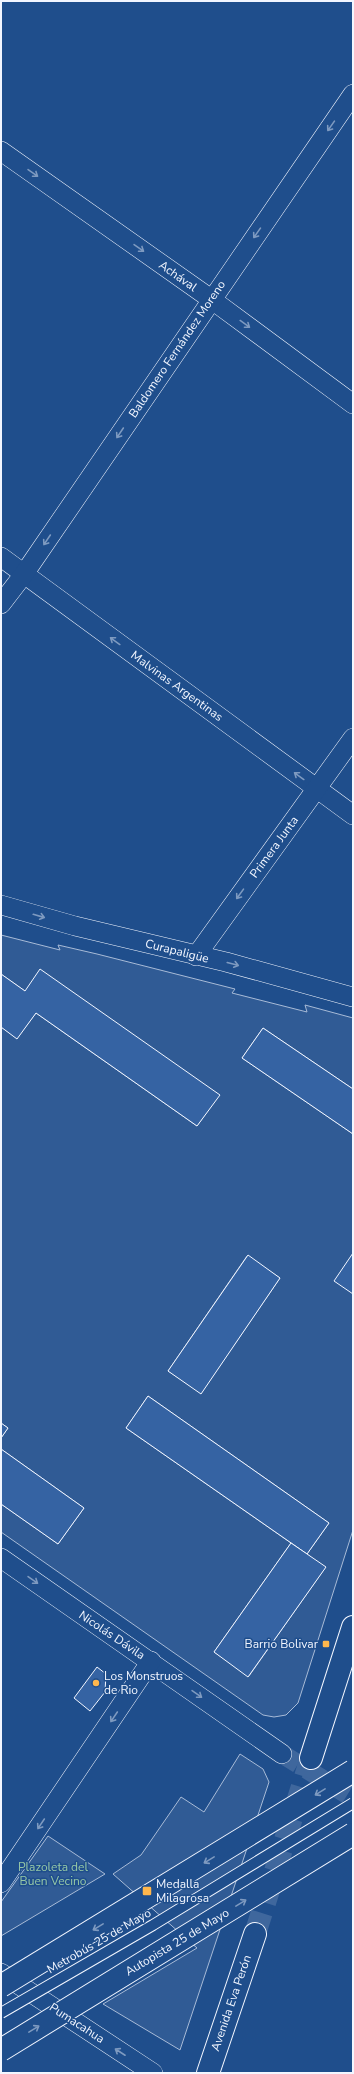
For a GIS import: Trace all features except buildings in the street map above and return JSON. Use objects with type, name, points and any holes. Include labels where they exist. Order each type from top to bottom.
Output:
[{"type":"main road","points":[[311,1758],[353,1626]]},
{"type":"main road","points":[[1,1986],[353,1772]]},
{"type":"main road","name":"Autopista 25 de Mayo","points":[[1,2050],[353,1834]]},
{"type":"main road","name":"Avenida Eva Perón","points":[[208,2073],[255,1934]]},
{"type":"street","name":"Baldomero Fernández Moreno","points":[[1,604],[24,574],[353,94]]},
{"type":"street","name":"Achával","points":[[1,151],[212,299],[353,404]]},
{"type":"street","name":"Malvinas Argentinas","points":[[1,557],[353,815]]},
{"type":"street","name":"Primera Junta","points":[[196,956],[353,738]]},
{"type":"street","name":"Curapaligüe","points":[[1,905],[196,956],[226,962],[353,997]]},
{"type":"street","name":"Nicolás Dávila","points":[[1,1558],[134,1651],[151,1661],[282,1754]]},
{"type":"street","points":[[1,1883],[151,1661]]},
{"type":"street","name":"Pumacahua","points":[[1,1973],[153,2073]]},
{"type":"lane","name":"Metrobús 25 de Mayo","points":[[1,2013],[153,1925],[353,1804]]},
{"type":"shaded area","points":[[1,935],[60,950],[58,945],[97,954],[235,989],[232,993],[307,1012],[305,1005],[353,1018],[353,1089],[263,1028],[242,1058],[353,1134],[353,1530],[298,1703],[286,1715],[274,1717],[263,1715],[1,1532],[1,1504],[58,1544],[84,1508],[1,1449],[1,1438],[8,1428],[1,1423],[1,1027],[17,1038],[36,1013],[197,1126],[219,1095],[25,991],[1,974]],"holes":[[[247,1256],[280,1278],[201,1393],[168,1371]],[[148,1396],[329,1523],[307,1554],[325,1568],[249,1676],[214,1652],[291,1543],[126,1428]]]},
{"type":"shaded area","points":[[240,1754],[263,1769],[269,1782],[180,2050],[103,2004],[197,1948],[113,1874],[141,1855],[181,1797],[204,1812]]},
{"type":"shaded area","name":"Plazoleta del Buen Vecino","points":[[48,1836],[105,1874],[1,1936],[1,1902]]},
{"type":"tunnel","points":[[282,1754],[353,1798]]},
{"type":"tunnel","points":[[255,1934],[311,1758]]},
{"type":"place","name":"Barrio Bolivar","points":[[326,1644]]},
{"type":"place","name":"Los Monstruos de Rio","points":[[96,1683]]},
{"type":"place","name":"Medalla Milagrosa","points":[[147,1891]]}]
